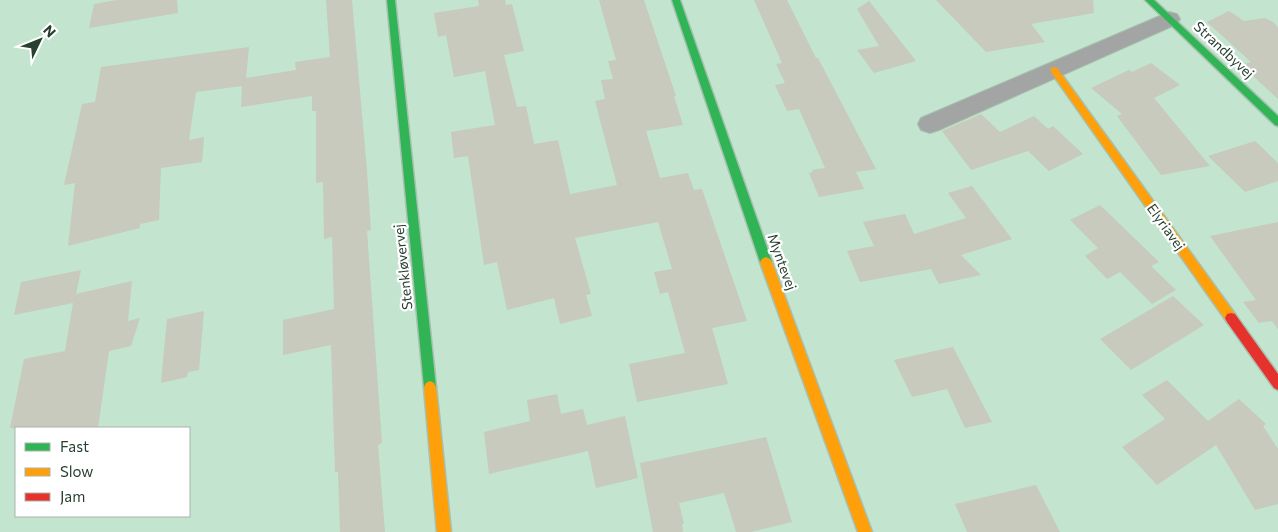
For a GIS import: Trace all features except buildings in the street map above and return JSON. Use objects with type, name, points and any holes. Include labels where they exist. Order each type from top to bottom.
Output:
[{"type":"street","name":"Stenkløvervej","points":[[391,0],[444,532]]},
{"type":"street","name":"Myntevej","points":[[676,0],[758,241],[865,532]]},
{"type":"street","name":"Strandbyvej","points":[[1149,0],[1278,122]]},
{"type":"street","points":[[930,124],[1169,19]]},
{"type":"street","name":"Elyriavej","points":[[1054,70],[1278,384]]},
{"type":"traffic: fast","points":[[391,0],[430,387]]},
{"type":"traffic: fast","points":[[676,0],[766,262]]},
{"type":"traffic: fast","points":[[1149,0],[1278,122]]},
{"type":"traffic: slow","points":[[1054,70],[1231,318]]},
{"type":"traffic: slow","points":[[766,262],[865,532]]},
{"type":"traffic: slow","points":[[430,387],[444,532]]},
{"type":"traffic: jam","points":[[1231,318],[1278,384]]}]
